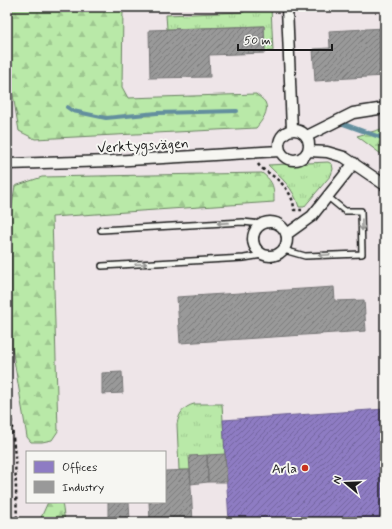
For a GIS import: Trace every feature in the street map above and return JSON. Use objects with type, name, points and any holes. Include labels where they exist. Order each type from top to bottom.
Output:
[{"type":"street","points":[[287,7],[292,130]]},
{"type":"street","points":[[307,136],[353,113],[385,108]]},
{"type":"street","points":[[292,130],[300,131],[307,136],[309,141],[309,151],[302,159],[292,161],[287,159],[280,151],[279,146],[281,138],[287,132],[292,130]]},
{"type":"street","name":"Verktygsvägen","points":[[7,164],[112,161],[280,151]]},
{"type":"street","points":[[309,151],[338,155],[354,163],[385,185]]},
{"type":"street","points":[[287,234],[312,216],[354,163]]},
{"type":"street","points":[[272,222],[277,223],[287,234],[287,245],[284,250],[274,257],[262,255],[257,251],[253,241],[255,231],[262,224],[272,222]]},
{"type":"lane","points":[[284,250],[305,256],[362,254],[361,210],[345,211],[328,197]]},
{"type":"lane","points":[[101,230],[243,222],[262,224]]},
{"type":"lane","points":[[102,266],[244,258],[262,255]]},
{"type":"path","points":[[258,164],[275,177],[289,192],[294,202],[294,210]]},
{"type":"path","points":[[7,378],[14,457],[17,522]]},
{"type":"green space","points":[[7,7],[123,7],[122,87],[128,98],[256,94],[265,102],[266,113],[256,128],[35,139],[19,131],[7,59]]},
{"type":"green space","points":[[244,7],[271,7],[273,51],[265,51],[264,26],[167,29],[166,15],[244,12]]},
{"type":"green space","points":[[385,128],[385,157],[357,136]]},
{"type":"green space","points":[[328,162],[332,164],[333,169],[331,175],[304,207],[299,207],[294,194],[268,165]]},
{"type":"green space","points":[[262,173],[271,182],[274,193],[274,202],[52,217],[58,431],[52,440],[31,442],[27,437],[12,348],[11,211],[15,186],[42,177]]},
{"type":"green space","points":[[194,404],[222,404],[225,454],[190,470],[179,470],[177,424],[182,411]]},
{"type":"green space","points":[[48,503],[62,503],[65,522],[39,522]]},
{"type":"building: Offices","name":"Arla","points":[[385,409],[385,522],[229,522],[223,420]]},
{"type":"building: Industry","points":[[264,26],[265,53],[209,55],[210,77],[150,78],[149,30]]},
{"type":"building: Industry","points":[[385,28],[385,76],[315,81],[313,49],[330,48],[329,31]]},
{"type":"building: Industry","points":[[334,287],[335,301],[364,300],[366,331],[180,343],[177,297]]},
{"type":"building: Industry","points":[[122,372],[123,393],[102,394],[102,373]]},
{"type":"building: Industry","points":[[225,454],[227,482],[208,482],[207,455]]},
{"type":"building: Industry","points":[[207,455],[208,482],[191,484],[189,456]]},
{"type":"building: Industry","points":[[190,470],[193,522],[150,522],[149,503],[166,503],[166,471]]},
{"type":"building: Industry","points":[[108,503],[129,503],[130,522],[108,522]]},
{"type":"waterway","points":[[67,107],[73,111],[106,118],[157,113],[237,111]]},
{"type":"waterway","points":[[338,122],[385,139]]},
{"type":"place","name":"Arla","points":[[305,468]]}]
